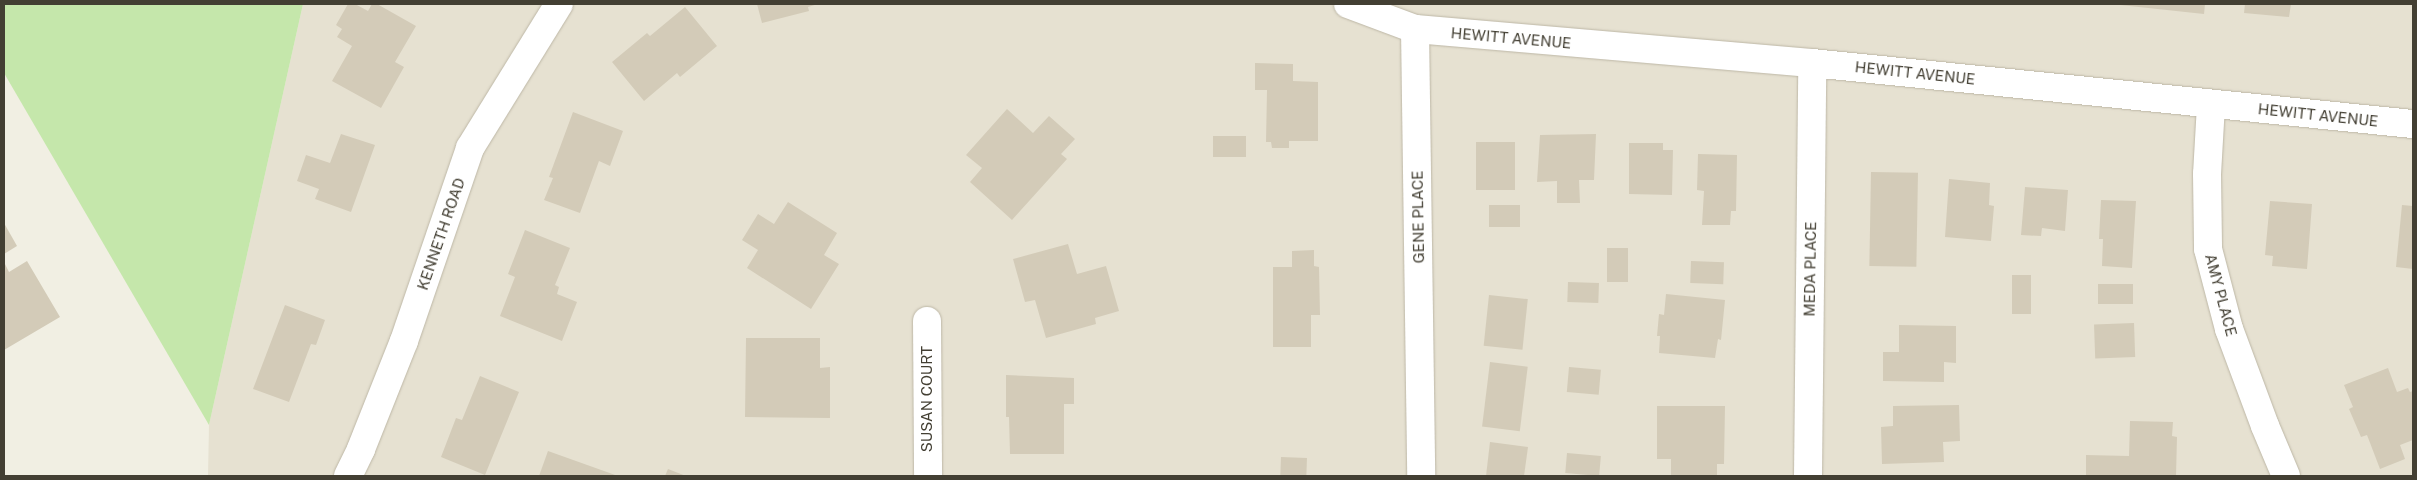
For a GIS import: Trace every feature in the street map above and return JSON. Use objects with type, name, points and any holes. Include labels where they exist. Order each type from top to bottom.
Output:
[{"type":"street","name":"KENNETH ROAD","points":[[348,476],[361,449],[404,342],[470,148],[559,4]]},
{"type":"street","points":[[1348,4],[1416,29]]},
{"type":"street","name":"HEWITT AVENUE","points":[[1416,29],[1812,63],[2413,124]]},
{"type":"street","name":"GENE PLACE","points":[[1416,29],[1421,476]]},
{"type":"street","name":"MEDA PLACE","points":[[1808,476],[1812,63]]},
{"type":"street","name":"AMY PLACE","points":[[2211,104],[2207,174],[2208,249],[2229,329],[2264,426],[2286,476]]},
{"type":"street","name":"SUSAN COURT","points":[[927,321],[928,476]]},
{"type":"shaded area","points":[[303,4],[2413,4],[2413,476],[208,476],[209,425]]},
{"type":"green space","points":[[4,4],[303,4],[209,425],[4,73]]},
{"type":"building","points":[[348,4],[355,4],[368,11],[372,4],[377,4],[416,26],[395,62],[404,67],[381,108],[332,81],[352,46],[337,37],[342,29],[336,25]]},
{"type":"building","points":[[757,4],[818,4],[808,7],[809,11],[762,23]]},
{"type":"building","points":[[2111,4],[2205,4],[2204,14]]},
{"type":"building","points":[[2245,4],[2291,4],[2289,17],[2244,13]]},
{"type":"building","points":[[685,7],[717,46],[680,77],[677,73],[644,101],[612,62],[647,33],[650,36]]},
{"type":"building","points":[[1255,63],[1293,64],[1293,81],[1318,82],[1318,141],[1289,141],[1289,148],[1272,148],[1271,142],[1266,142],[1267,90],[1255,90]]},
{"type":"building","points":[[1007,109],[1033,133],[1049,116],[1075,139],[1061,154],[1067,159],[1012,220],[970,182],[982,168],[966,155]]},
{"type":"building","points":[[573,112],[623,131],[610,166],[599,161],[580,213],[544,200],[553,178],[549,177]]},
{"type":"building","points":[[341,134],[375,145],[351,212],[315,199],[319,189],[297,181],[306,155],[330,163]]},
{"type":"building","points":[[1596,134],[1594,180],[1579,180],[1580,203],[1557,203],[1557,181],[1537,182],[1540,135]]},
{"type":"building","points":[[1213,136],[1246,136],[1246,157],[1213,157]]},
{"type":"building","points":[[1476,142],[1515,142],[1515,190],[1476,190]]},
{"type":"building","points":[[1629,143],[1663,143],[1663,150],[1673,150],[1672,195],[1629,194]]},
{"type":"building","points":[[1698,154],[1737,155],[1736,211],[1731,211],[1730,225],[1702,225],[1704,191],[1697,190]]},
{"type":"building","points":[[1871,172],[1918,173],[1916,267],[1869,266]]},
{"type":"building","points":[[1949,179],[1990,183],[1989,205],[1994,206],[1991,241],[1945,237]]},
{"type":"building","points":[[2025,187],[2068,190],[2065,231],[2042,228],[2041,236],[2021,235]]},
{"type":"building","points":[[2101,200],[2136,201],[2132,268],[2102,266],[2103,239],[2099,239]]},
{"type":"building","points":[[2270,201],[2312,204],[2307,269],[2272,266],[2273,256],[2265,255]]},
{"type":"building","points":[[788,202],[837,233],[824,255],[839,264],[811,309],[747,268],[758,250],[742,240],[758,214],[774,224]]},
{"type":"building","points":[[1489,205],[1520,205],[1520,227],[1489,227]]},
{"type":"building","points":[[2402,205],[2413,206],[2413,269],[2396,267]]},
{"type":"building","points":[[4,223],[17,246],[4,254]]},
{"type":"building","points":[[525,230],[570,248],[555,285],[559,287],[557,294],[577,302],[562,341],[500,316],[515,277],[508,274]]},
{"type":"building","points":[[1068,244],[1077,274],[1106,266],[1119,311],[1095,318],[1096,324],[1046,338],[1035,300],[1025,302],[1013,259]]},
{"type":"building","points":[[1607,248],[1628,248],[1628,282],[1607,282]]},
{"type":"building","points":[[1314,250],[1314,266],[1319,267],[1320,315],[1311,315],[1311,347],[1273,347],[1273,267],[1292,267],[1292,251]]},
{"type":"building","points":[[27,261],[60,317],[4,350],[4,262],[9,272]]},
{"type":"building","points":[[1691,261],[1724,262],[1723,284],[1690,283]]},
{"type":"building","points":[[2012,275],[2031,275],[2031,314],[2012,314]]},
{"type":"building","points":[[1568,282],[1599,283],[1598,303],[1567,302]]},
{"type":"building","points":[[2098,284],[2133,284],[2133,304],[2098,304]]},
{"type":"building","points":[[1666,294],[1725,300],[1721,340],[1718,339],[1715,358],[1659,353],[1660,336],[1657,336],[1659,314],[1664,315]]},
{"type":"building","points":[[1489,295],[1528,299],[1522,350],[1484,346]]},
{"type":"building","points":[[285,305],[325,320],[316,345],[311,344],[289,402],[253,389]]},
{"type":"building","points":[[2134,323],[2135,357],[2095,358],[2094,324]]},
{"type":"building","points":[[1899,325],[1956,326],[1956,363],[1944,362],[1944,382],[1883,381],[1883,352],[1899,352]]},
{"type":"building","points":[[746,338],[820,338],[820,368],[830,367],[830,418],[745,417]]},
{"type":"building","points":[[1490,362],[1528,367],[1520,431],[1482,427]]},
{"type":"building","points":[[1569,367],[1601,370],[1599,395],[1567,392]]},
{"type":"building","points":[[2388,368],[2397,392],[2408,388],[2410,392],[2413,391],[2413,440],[2400,445],[2405,459],[2380,469],[2367,435],[2361,437],[2349,409],[2353,407],[2344,385]]},
{"type":"building","points":[[1006,375],[1074,378],[1074,404],[1064,404],[1064,454],[1010,454],[1009,417],[1006,417]]},
{"type":"building","points":[[480,376],[519,392],[485,475],[441,457],[456,418],[462,420]]},
{"type":"building","points":[[1959,405],[1960,441],[1943,442],[1944,462],[1882,464],[1881,427],[1893,426],[1893,406]]},
{"type":"building","points":[[1657,406],[1725,406],[1724,464],[1717,464],[1717,476],[1671,476],[1671,459],[1657,459]]},
{"type":"building","points":[[2130,421],[2173,422],[2172,436],[2177,437],[2176,476],[2086,476],[2086,455],[2129,456]]},
{"type":"building","points":[[1490,442],[1528,447],[1524,476],[1486,476]]},
{"type":"building","points":[[548,451],[618,476],[539,476]]},
{"type":"building","points":[[1567,453],[1601,456],[1599,476],[1565,473]]},
{"type":"building","points":[[1281,457],[1307,458],[1306,476],[1280,476]]},
{"type":"building","points":[[668,469],[686,476],[665,476]]}]
